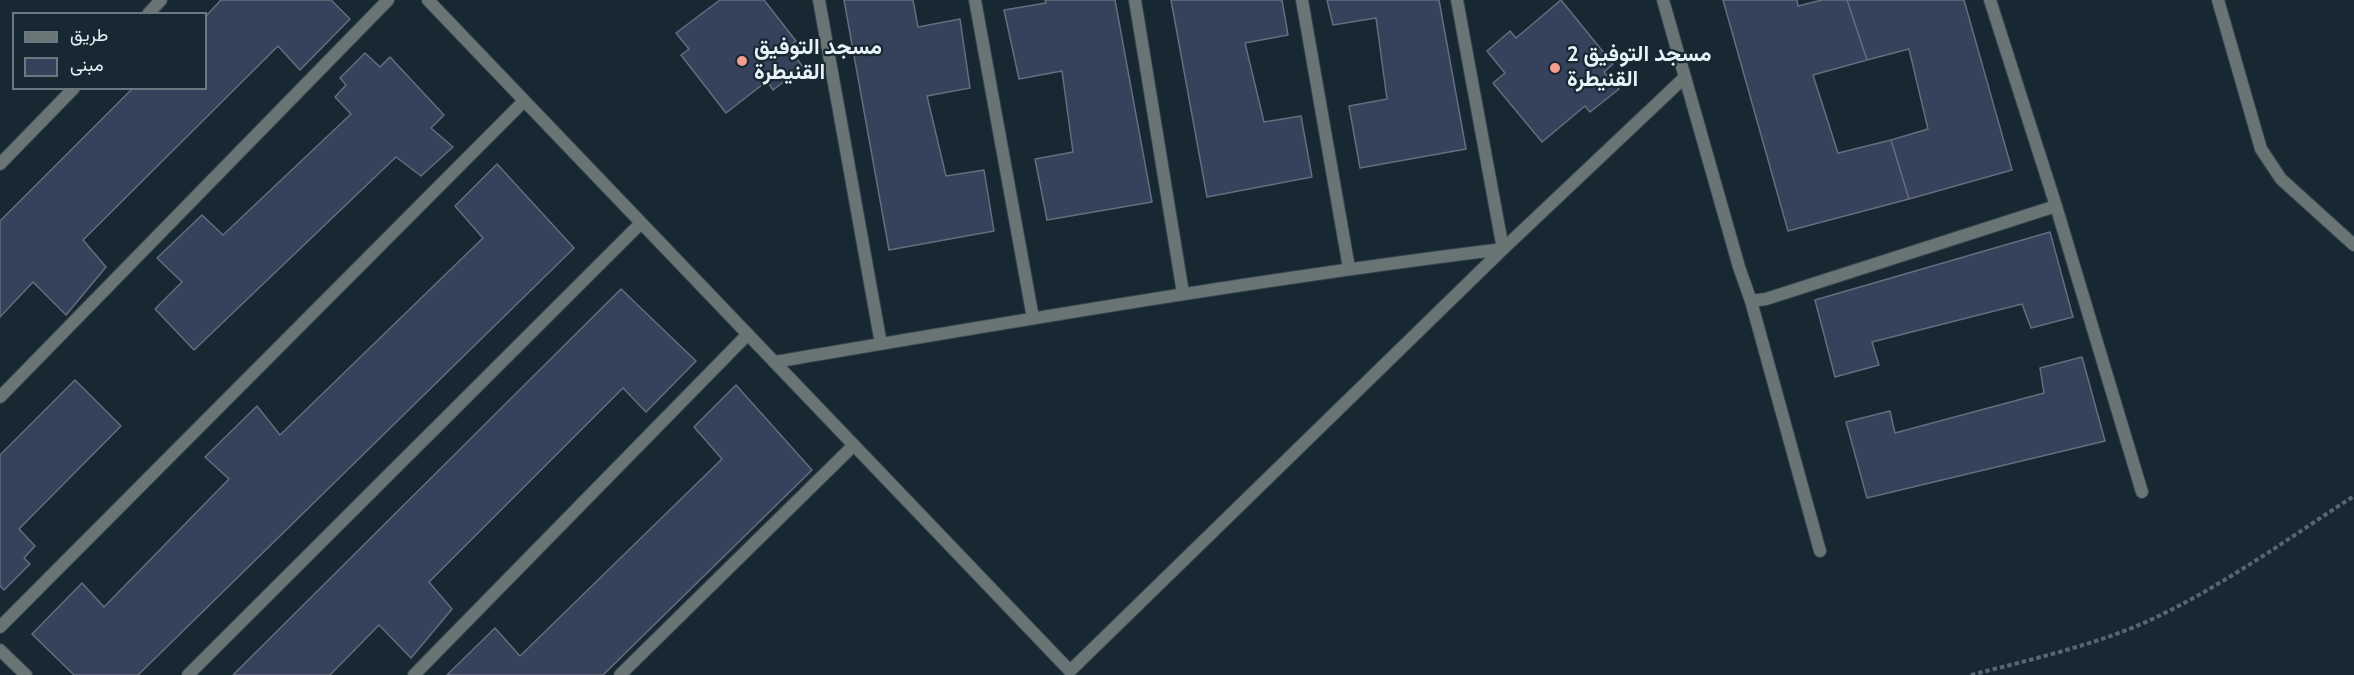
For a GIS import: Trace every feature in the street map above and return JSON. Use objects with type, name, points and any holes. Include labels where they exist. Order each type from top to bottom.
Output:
[{"type":"street","points":[[150,12],[161,0]]},
{"type":"street","points":[[0,397],[388,0]]},
{"type":"street","points":[[428,0],[1070,672],[1503,249],[1685,77]]},
{"type":"street","points":[[819,0],[881,344]]},
{"type":"street","points":[[975,0],[1033,318]]},
{"type":"street","points":[[1135,0],[1183,293]]},
{"type":"street","points":[[1302,0],[1349,268]]},
{"type":"street","points":[[1457,0],[1503,249]]},
{"type":"street","points":[[1663,0],[1739,267],[1751,301],[1820,551]]},
{"type":"street","points":[[1990,0],[2056,207],[2142,492]]},
{"type":"street","points":[[2218,0],[2261,149],[2281,179],[2354,245]]},
{"type":"street","points":[[0,164],[72,90]]},
{"type":"street","points":[[0,627],[524,101]]},
{"type":"street","points":[[1751,301],[1778,295],[2056,207]]},
{"type":"street","points":[[188,675],[640,223]]},
{"type":"street","points":[[774,362],[1183,293],[1349,268],[1503,249]]},
{"type":"street","points":[[414,675],[748,334]]},
{"type":"street","points":[[620,675],[854,445]]},
{"type":"street","points":[[0,650],[26,675]]},
{"type":"path","points":[[1971,675],[2066,649],[2144,623],[2188,602],[2354,496]]},
{"type":"building","points":[[221,0],[331,0],[350,19],[300,70],[278,46],[83,240],[106,267],[66,315],[33,282],[0,317],[0,221],[131,90],[207,90],[207,15]]},
{"type":"building","name":"مسجد التوفيق القنيطرة","points":[[720,0],[764,0],[796,41],[788,47],[803,67],[773,90],[767,81],[726,113],[681,55],[689,49],[676,33]]},
{"type":"building","points":[[844,0],[913,0],[918,27],[960,19],[970,88],[927,96],[946,176],[984,170],[994,231],[889,250]]},
{"type":"building","points":[[1045,0],[1115,0],[1152,202],[1047,220],[1035,159],[1073,152],[1062,71],[1019,79],[1004,10],[1046,3]]},
{"type":"building","points":[[1171,0],[1282,0],[1288,35],[1245,43],[1264,122],[1301,116],[1312,177],[1207,197]]},
{"type":"building","points":[[1327,0],[1439,0],[1466,149],[1360,168],[1349,106],[1387,99],[1376,18],[1333,25]]},
{"type":"building","name":"2 مسجد التوفيق القنيطرة","points":[[1561,0],[1613,64],[1604,72],[1619,89],[1590,112],[1585,106],[1542,142],[1493,83],[1505,73],[1487,51],[1510,31],[1516,38]]},
{"type":"building","points":[[1723,0],[1797,0],[1798,6],[1822,0],[1847,0],[1867,60],[1813,75],[1838,153],[1891,140],[1909,199],[1788,231]]},
{"type":"building","points":[[1847,0],[1964,0],[2012,170],[1909,199],[1891,140],[1928,129],[1909,49],[1867,60]]},
{"type":"building","points":[[365,53],[380,67],[390,57],[444,115],[431,128],[453,147],[421,176],[396,157],[194,350],[155,309],[182,282],[157,258],[202,215],[223,235],[351,114],[335,97],[346,85],[340,78]]},
{"type":"building","points":[[497,164],[574,248],[138,675],[74,675],[32,634],[82,583],[104,607],[229,479],[205,457],[257,406],[280,435],[483,238],[455,206]]},
{"type":"building","points":[[2050,232],[2073,317],[2031,328],[2022,304],[1872,342],[1879,365],[1835,377],[1815,300]]},
{"type":"building","points":[[621,289],[696,361],[646,412],[623,388],[429,582],[452,609],[411,658],[379,625],[330,675],[233,675]]},
{"type":"building","points":[[2082,357],[2105,441],[1867,498],[1846,422],[1890,411],[1895,433],[2044,393],[2040,368]]},
{"type":"building","points":[[75,380],[121,426],[19,529],[35,546],[24,558],[30,564],[4,590],[0,586],[0,455]]},
{"type":"building","points":[[736,385],[812,470],[603,675],[447,675],[495,628],[520,656],[722,459],[694,427]]},
{"type":"place","name":"مسجد التوفيق القنيطرة","points":[[742,61]]},
{"type":"place","name":"2 مسجد التوفيق القنيطرة","points":[[1555,68]]}]
